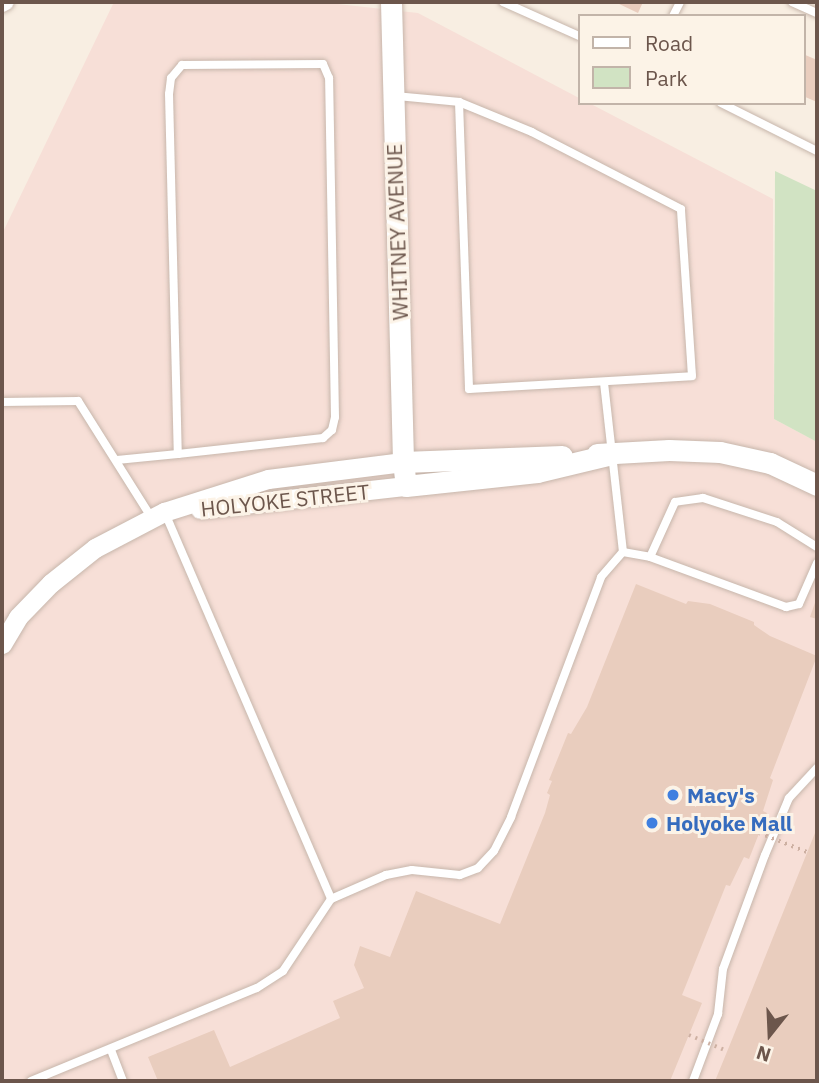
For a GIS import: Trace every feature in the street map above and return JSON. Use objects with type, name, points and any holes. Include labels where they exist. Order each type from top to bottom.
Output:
[{"type":"main road","name":"WHITNEY AVENUE","points":[[391,2],[403,462],[406,486]]},
{"type":"main road","points":[[403,462],[669,450],[720,452],[771,463],[817,485]]},
{"type":"main road","points":[[406,486],[537,472],[612,454]]},
{"type":"street","name":"HOLYOKE STREET","points":[[2,644],[18,617],[51,583],[95,548],[158,515],[268,479],[403,462]]},
{"type":"street","name":"HOLYOKE STREET","points":[[158,515],[406,486]]},
{"type":"lane","points":[[503,2],[578,36]]},
{"type":"lane","points":[[792,2],[817,13]]},
{"type":"lane","points":[[117,460],[178,454],[323,438],[332,430],[335,417],[329,78],[323,64],[183,65],[171,78],[169,106],[178,454]]},
{"type":"lane","points":[[393,96],[459,102],[532,131],[681,209],[692,376],[469,389],[459,102]]},
{"type":"lane","points":[[725,105],[817,151]]},
{"type":"lane","points":[[604,382],[623,552]]},
{"type":"lane","points":[[2,402],[78,401],[158,515],[331,900]]},
{"type":"lane","points":[[650,556],[675,502],[703,498],[778,522],[817,547]]},
{"type":"lane","points":[[31,1081],[257,988],[283,971],[331,900],[386,875],[412,870],[444,876],[460,875],[478,868],[494,851],[511,817],[599,581],[606,567],[623,552],[650,556],[786,607],[799,604],[817,563]]},
{"type":"lane","points":[[693,1081],[718,1014],[723,968],[765,855],[789,798],[817,768]]},
{"type":"lane","points":[[111,1050],[123,1081]]},
{"type":"path","points":[[759,833],[807,852]]},
{"type":"path","points":[[689,1035],[727,1051]]},
{"type":"shaded area","name":"Holyoke Mall","points":[[114,2],[320,2],[418,13],[578,97],[578,105],[593,105],[773,199],[774,419],[817,442],[817,1081],[2,1081],[2,234]]},
{"type":"green space","points":[[775,171],[817,191],[817,442],[774,419]]},
{"type":"building","points":[[615,2],[643,2],[638,13]]},
{"type":"building","points":[[805,55],[817,60],[817,102],[805,97]]},
{"type":"building","name":"Holyoke Mall","points":[[636,584],[686,604],[688,601],[710,604],[754,622],[754,625],[770,636],[817,656],[770,778],[773,780],[763,811],[767,813],[749,859],[744,857],[730,886],[726,885],[682,995],[702,1003],[670,1081],[158,1081],[148,1057],[214,1030],[230,1067],[340,1018],[333,1001],[364,988],[354,965],[360,946],[390,957],[416,891],[500,924],[545,813],[550,795],[547,793],[552,781],[549,780],[568,733],[571,734],[587,707]]},
{"type":"building","points":[[817,597],[817,619],[810,617]]},
{"type":"building","points":[[817,828],[817,1081],[715,1081],[731,1042]]},
{"type":"place","name":"Macy's","points":[[673,795]]},
{"type":"place","name":"Holyoke Mall","points":[[652,823]]}]
